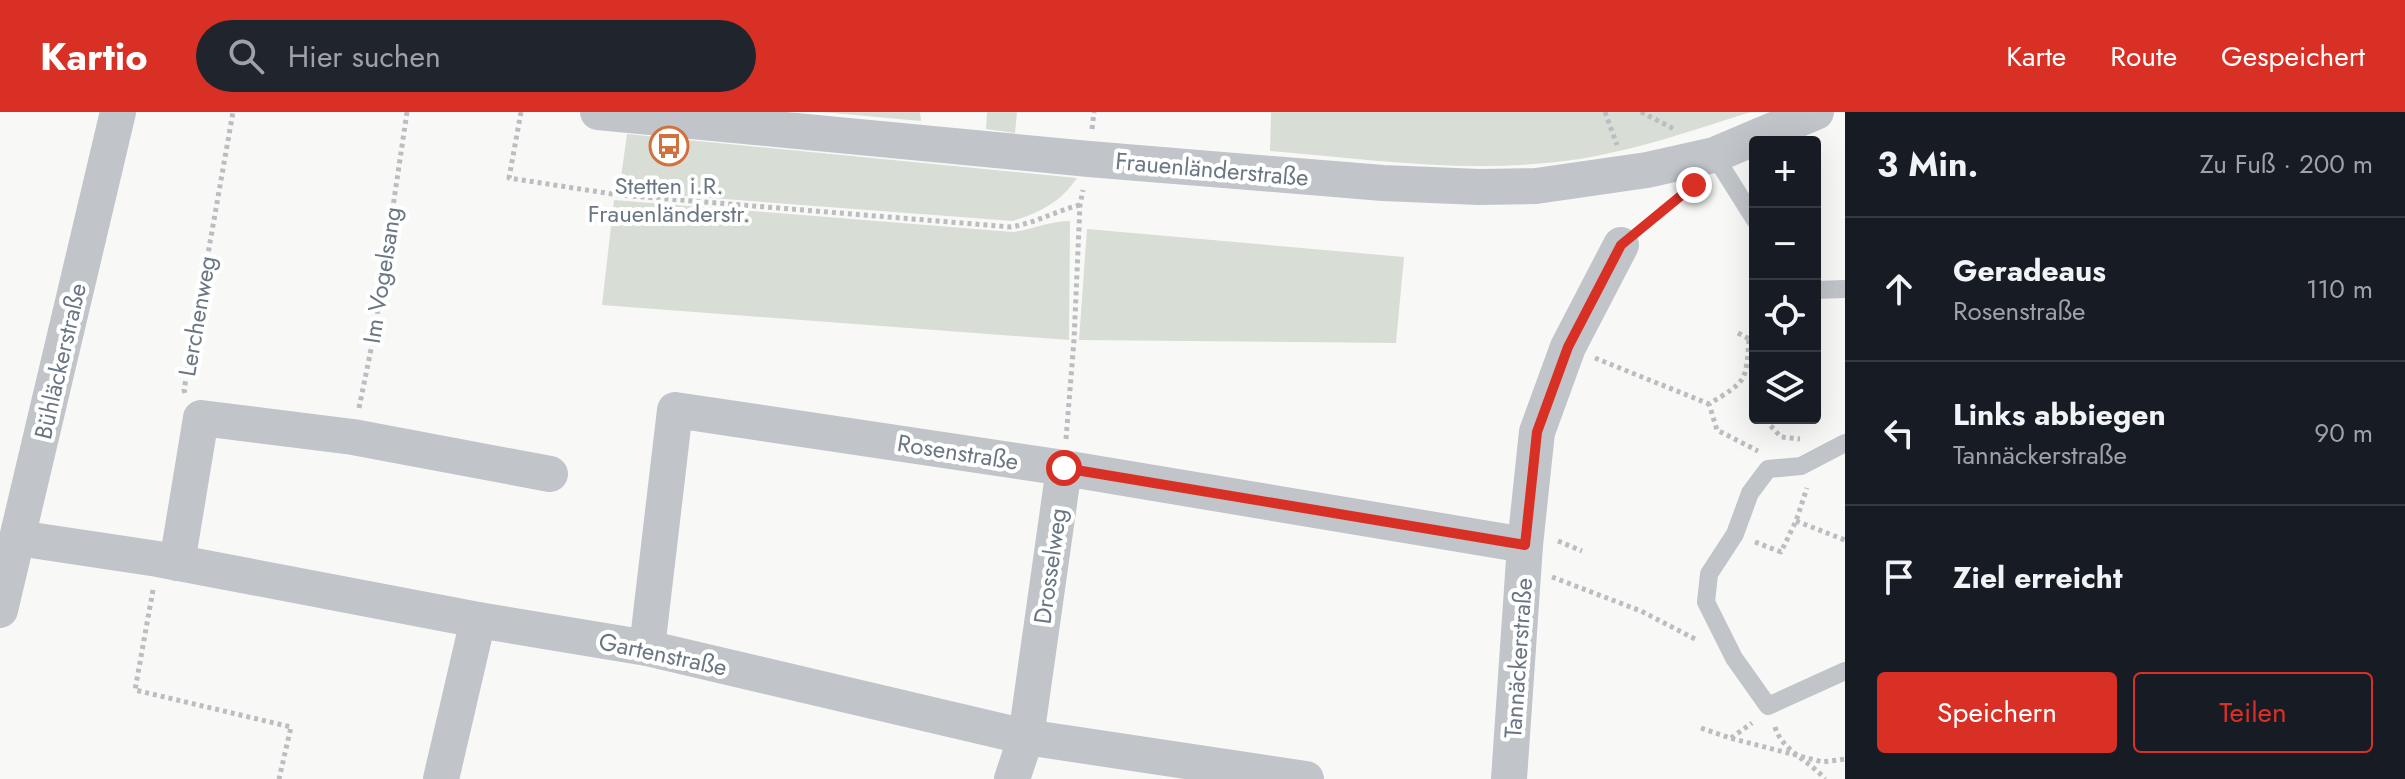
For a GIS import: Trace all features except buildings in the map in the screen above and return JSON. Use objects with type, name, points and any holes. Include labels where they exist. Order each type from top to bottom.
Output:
[{"type":"street","name":"Bühläckerstraße","points":[[0,610],[118,112]]},
{"type":"street","name":"Frauenländerstraße","points":[[598,112],[1049,146],[1089,159],[1383,183],[1479,187],[1536,186],[1647,170],[1702,157],[1816,112]]},
{"type":"street","name":"Tannäckerstraße","points":[[1509,779],[1537,432],[1568,347],[1621,245]]},
{"type":"street","name":"Rosenstraße","points":[[647,648],[675,410],[1064,468],[1525,556]]},
{"type":"street","points":[[167,561],[201,418],[353,437],[550,474]]},
{"type":"street","name":"Drosselweg","points":[[1012,779],[1026,737],[1064,468]]},
{"type":"street","name":"Gartenstraße","points":[[18,538],[167,561],[478,620],[647,648],[1026,737],[1250,775],[1306,779]]},
{"type":"street","points":[[441,779],[478,620]]},
{"type":"lane","points":[[1702,157],[1749,213]]},
{"type":"lane","points":[[1821,290],[1845,289]]},
{"type":"lane","points":[[1845,443],[1801,466],[1768,469],[1750,493],[1735,534],[1709,574],[1706,602],[1734,658],[1768,706],[1845,671]]},
{"type":"path","name":"Lerchenweg","points":[[201,418],[184,390],[233,112]]},
{"type":"path","name":"Im Vogelsang","points":[[353,437],[374,335],[407,112]]},
{"type":"path","points":[[521,112],[509,178],[619,195],[1011,227],[1080,205]]},
{"type":"path","points":[[1621,245],[1694,185],[1702,157]]},
{"type":"path","points":[[1064,468],[1080,205],[1089,159]]},
{"type":"path","points":[[1738,333],[1749,339]]},
{"type":"path","points":[[1568,347],[1709,404]]},
{"type":"path","points":[[1709,404],[1739,385],[1747,370],[1750,352]]},
{"type":"path","points":[[1709,404],[1717,430],[1759,451],[1768,469]]},
{"type":"path","points":[[1770,424],[1781,437],[1811,440],[1821,455]]},
{"type":"path","points":[[1735,534],[1781,552],[1808,491],[1801,466]]},
{"type":"path","points":[[1796,521],[1845,540]]},
{"type":"path","points":[[1563,543],[1582,551]]},
{"type":"path","points":[[1525,556],[1734,658]]},
{"type":"path","points":[[167,561],[135,690],[291,727],[279,779]]},
{"type":"path","points":[[1701,728],[1823,762],[1845,759]]},
{"type":"path","points":[[1796,756],[1825,779]]},
{"type":"shaded area","points":[[822,112],[920,112],[921,121]]},
{"type":"shaded area","points":[[987,112],[1017,112],[1015,133],[986,129]]},
{"type":"shaded area","points":[[1271,112],[1751,112],[1606,154],[1556,162],[1485,166],[1413,164],[1270,151]]},
{"type":"shaded area","points":[[627,134],[1077,178],[1049,206],[1013,221],[619,191]]},
{"type":"shaded area","points":[[614,200],[1013,232],[1070,221],[1069,340],[602,305]]},
{"type":"shaded area","points":[[1087,229],[1404,257],[1396,343],[1079,340]]},
{"type":"place","name":"Stetten i.R. Frauenländerstr.","points":[[669,146]]},
{"type":"route","points":[[1064,468],[1525,545],[1537,432],[1568,347],[1621,245],[1694,185]]}]
